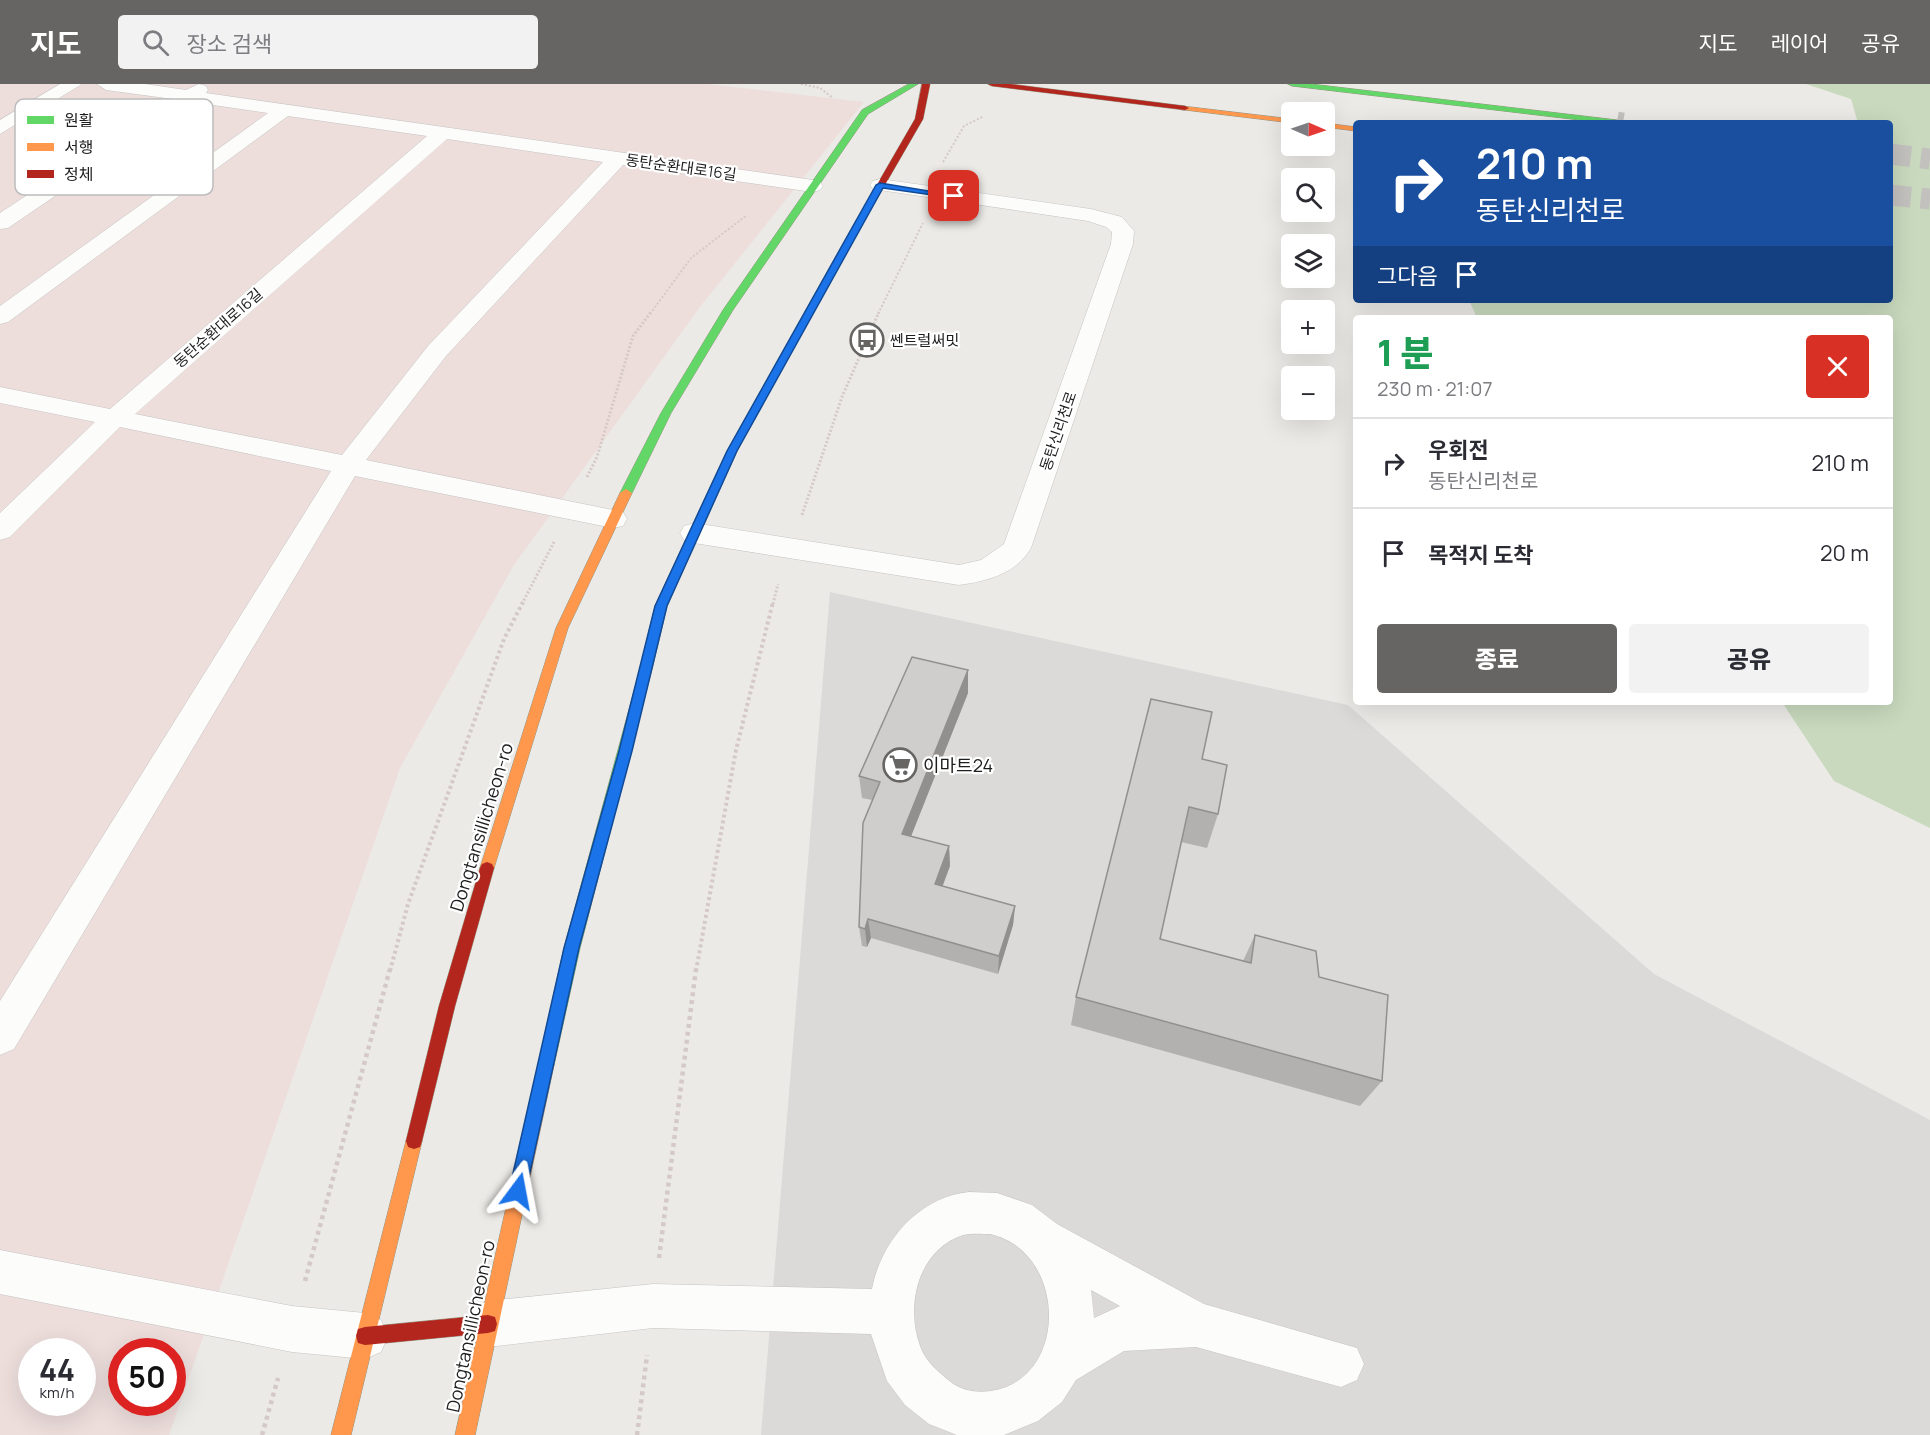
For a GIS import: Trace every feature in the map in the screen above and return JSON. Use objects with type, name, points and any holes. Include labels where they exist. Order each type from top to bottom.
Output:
[{"type":"main road","points":[[613,519],[666,413],[722,319],[813,186],[865,112],[914,84]]},
{"type":"main road","name":"Dongtansillicheon-ro","points":[[465,1435],[572,948],[626,751],[661,606],[732,451],[919,119],[926,84]]},
{"type":"main road","points":[[992,84],[1281,120]]},
{"type":"main road","points":[[1292,84],[1600,120]]},
{"type":"main road","points":[[1335,126],[1353,129]]},
{"type":"main road","name":"Dongtansillicheon-ro","points":[[341,1435],[447,1006],[519,761],[562,628],[613,519]]},
{"type":"main road","points":[[365,1336],[488,1324]]},
{"type":"street","points":[[48,99],[73,84]]},
{"type":"street","name":"동탄순환대로16길","points":[[106,84],[210,99]]},
{"type":"street","points":[[186,99],[208,84]]},
{"type":"street","name":"동탄순환대로16길","points":[[213,99],[813,186]]},
{"type":"street","points":[[213,162],[284,110]]},
{"type":"street","points":[[0,128],[15,119]]},
{"type":"street","name":"동탄순환대로16길","points":[[0,530],[58,470],[442,133]]},
{"type":"street","points":[[0,1036],[349,464],[436,351],[618,158]]},
{"type":"street","name":"동탄신리천로","points":[[694,533],[959,575],[988,571],[1005,562],[1017,548],[1122,244],[1123,231],[1114,222],[1090,215],[880,185]]},
{"type":"street","points":[[0,223],[42,195]]},
{"type":"street","points":[[0,317],[167,195]]},
{"type":"street","points":[[0,394],[613,519]]},
{"type":"street","points":[[1044,1239],[1063,1266],[1072,1299],[1072,1332],[1062,1363],[1043,1389],[1017,1407],[988,1416],[957,1412],[929,1398],[907,1374],[894,1345],[889,1312],[895,1278],[909,1249],[932,1227],[959,1214],[990,1213],[1019,1221],[1044,1239],[1196,1324],[1341,1364]]},
{"type":"street","points":[[0,1272],[292,1329],[365,1336]]},
{"type":"street","points":[[488,1324],[653,1306],[889,1312]]},
{"type":"street","points":[[1062,1363],[1118,1329],[1196,1324]]},
{"type":"path","points":[[801,84],[820,88],[835,102]]},
{"type":"path","points":[[820,88],[823,84]]},
{"type":"path","points":[[638,1435],[682,1052],[716,846],[750,681],[789,548],[842,397],[888,291],[927,215],[944,160],[964,126]]},
{"type":"shaded area","points":[[0,84],[708,84],[864,102],[700,307],[514,565],[400,768],[186,1386],[186,1338],[108,1338],[108,1416],[176,1416],[169,1435],[0,1435]]},
{"type":"shaded area","points":[[830,592],[1348,705],[1654,974],[1930,1120],[1930,1435],[761,1435]]},
{"type":"green space","points":[[1806,84],[1930,84],[1930,828],[1834,781],[1784,705],[1893,705],[1893,315],[1476,315],[1470,303],[1893,303],[1893,120],[1857,120],[1851,99]]},
{"type":"building","points":[[912,657],[968,670],[902,834],[949,846],[935,884],[1015,906],[999,956],[868,919],[865,929],[859,927],[863,823],[880,782],[859,776]]},
{"type":"building","points":[[1151,699],[1212,712],[1202,759],[1227,765],[1218,814],[1189,807],[1160,939],[1251,963],[1255,935],[1316,951],[1319,977],[1388,995],[1382,1081],[1076,997]]},
{"type":"tunnel","points":[[1893,154],[1930,159]]},
{"type":"tunnel","points":[[1893,195],[1930,199]]},
{"type":"traffic: fast","points":[[626,493],[666,413],[728,310],[865,112],[914,84]]},
{"type":"traffic: fast","points":[[1292,84],[1600,120]]},
{"type":"traffic: fast","points":[[546,1065],[572,948],[646,669]]},
{"type":"traffic: slow","points":[[1185,108],[1281,120]]},
{"type":"traffic: slow","points":[[1335,126],[1353,129]]},
{"type":"traffic: slow","points":[[646,669],[661,606],[732,451],[856,228]]},
{"type":"traffic: slow","points":[[487,868],[562,628],[626,493]]},
{"type":"traffic: slow","points":[[465,1435],[546,1065]]},
{"type":"traffic: slow","points":[[341,1435],[414,1141]]},
{"type":"traffic: jam","points":[[856,228],[919,119],[926,84]]},
{"type":"traffic: jam","points":[[992,84],[1185,108]]},
{"type":"traffic: jam","points":[[414,1141],[447,1006],[487,868]]},
{"type":"traffic: jam","points":[[365,1336],[488,1324]]},
{"type":"place","name":"쎈트럴써밋","points":[[867,340]]},
{"type":"place","name":"이마트24","points":[[900,765]]},
{"type":"route","points":[[518,1191],[572,948],[626,751],[661,606],[732,451],[880,185],[954,196]]}]
